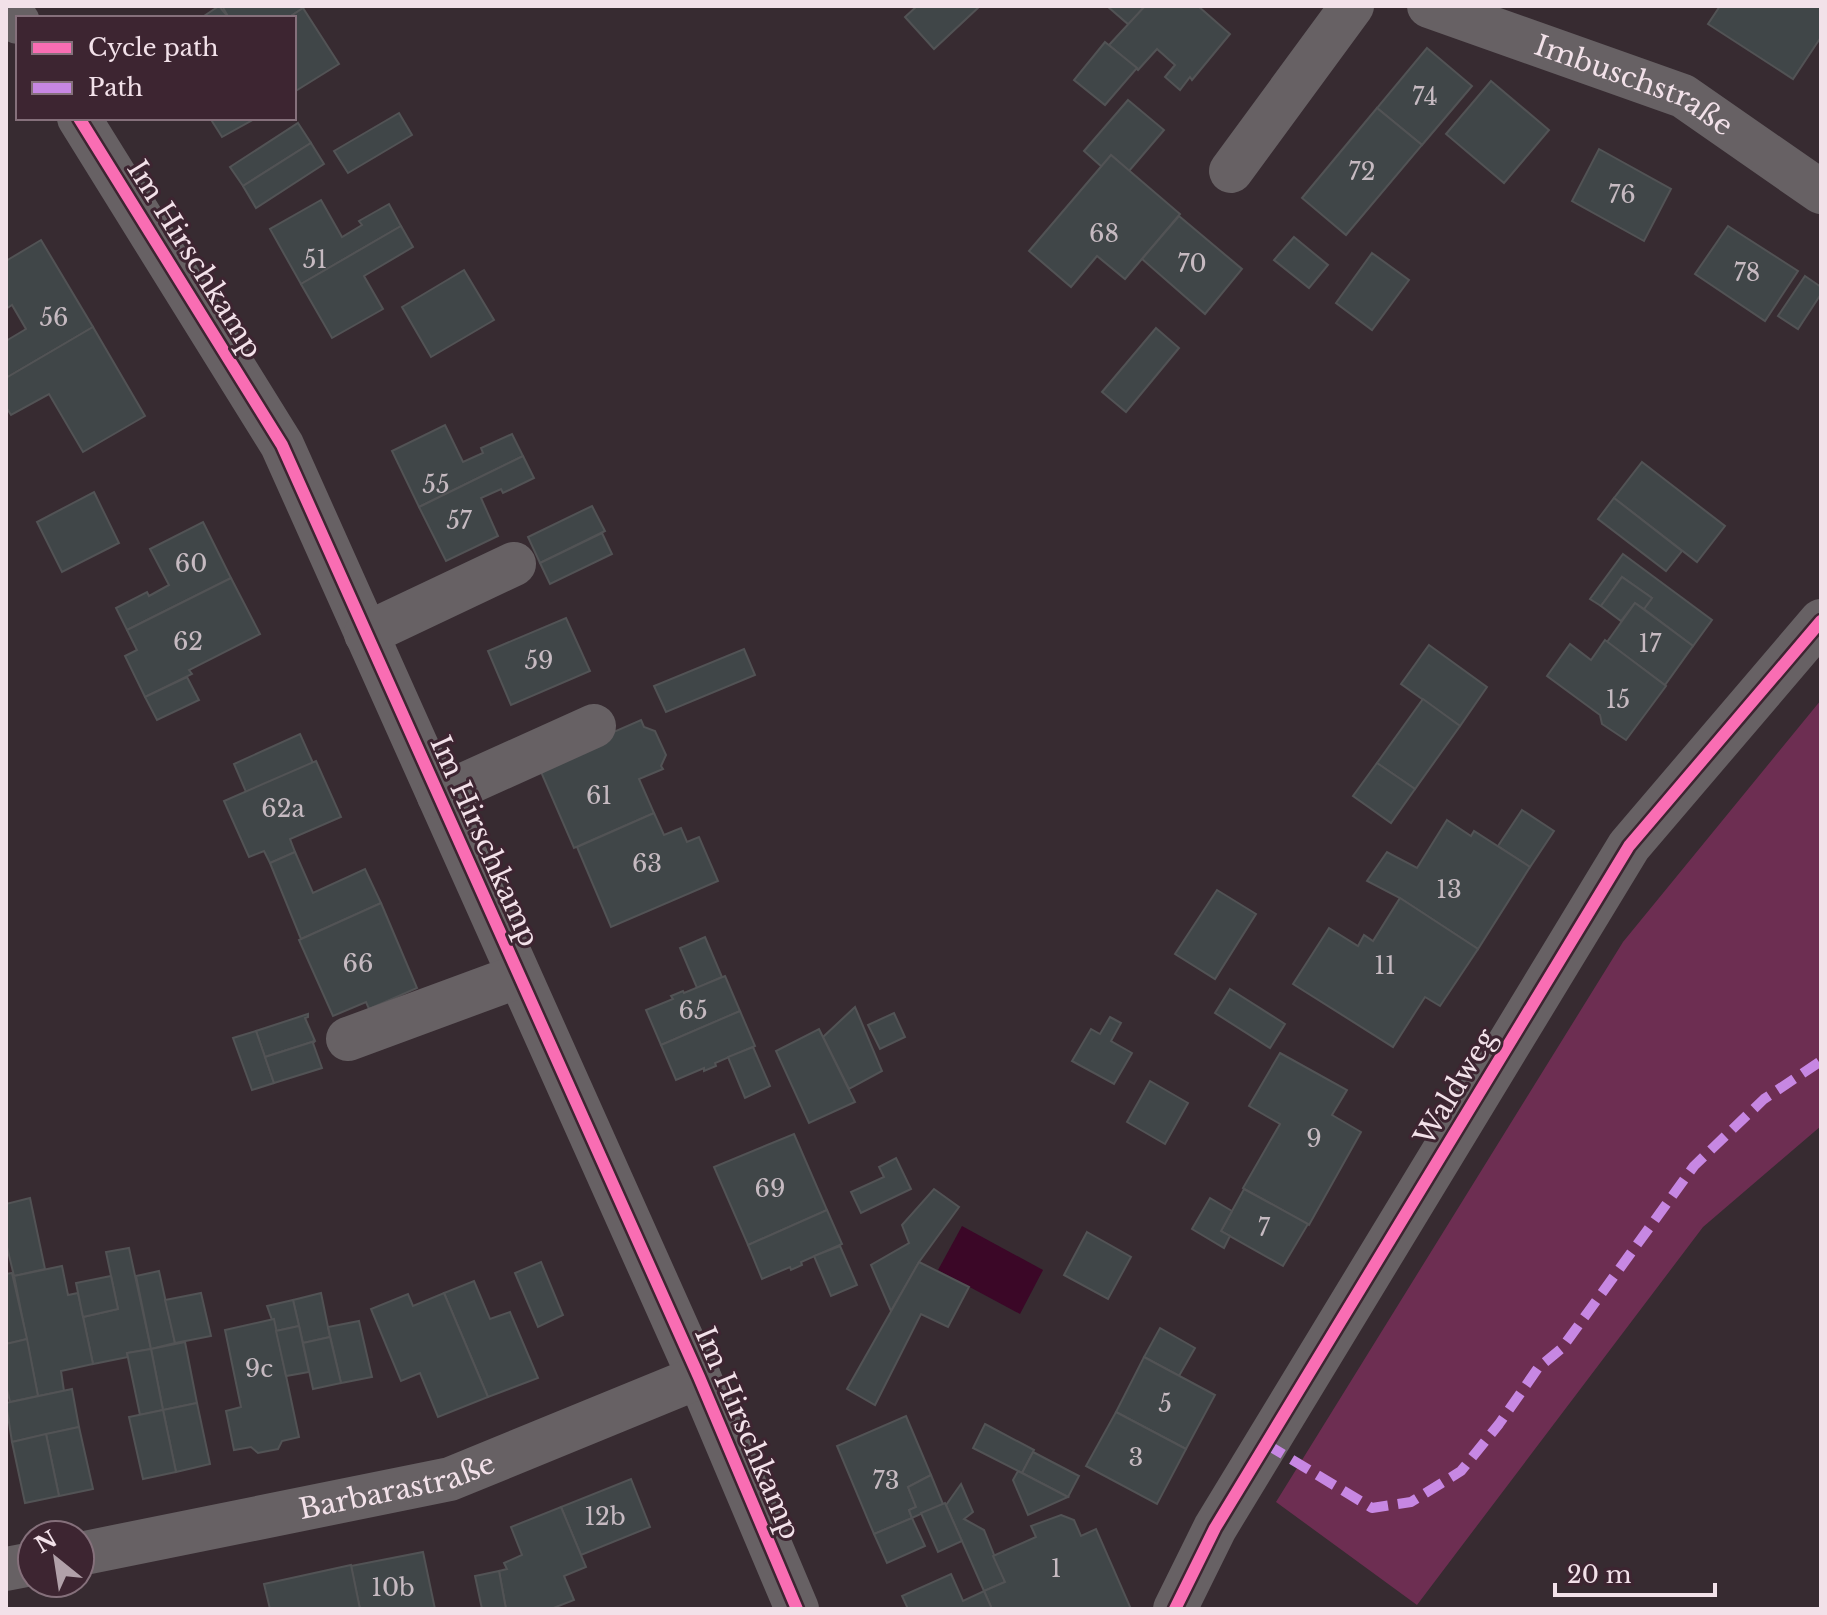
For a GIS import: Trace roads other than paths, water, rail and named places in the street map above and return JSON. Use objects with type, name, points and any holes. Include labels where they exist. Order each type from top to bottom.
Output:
[{"type":"street","points":[[1231,171],[1352,6]]},
{"type":"street","name":"Imbuschstraße","points":[[1429,6],[1683,96],[1821,192]]},
{"type":"street","name":"Im Hirschkamp","points":[[80,120],[282,445],[699,1377],[797,1609]]},
{"type":"street","points":[[366,634],[514,564]]},
{"type":"street","name":"Waldweg","points":[[1175,1609],[1215,1528],[1629,846],[1821,621]]},
{"type":"street","points":[[439,796],[594,726]]},
{"type":"street","points":[[348,1039],[519,976]]},
{"type":"street","name":"Barbarastraße","points":[[96,1551],[450,1479],[699,1377]]}]
